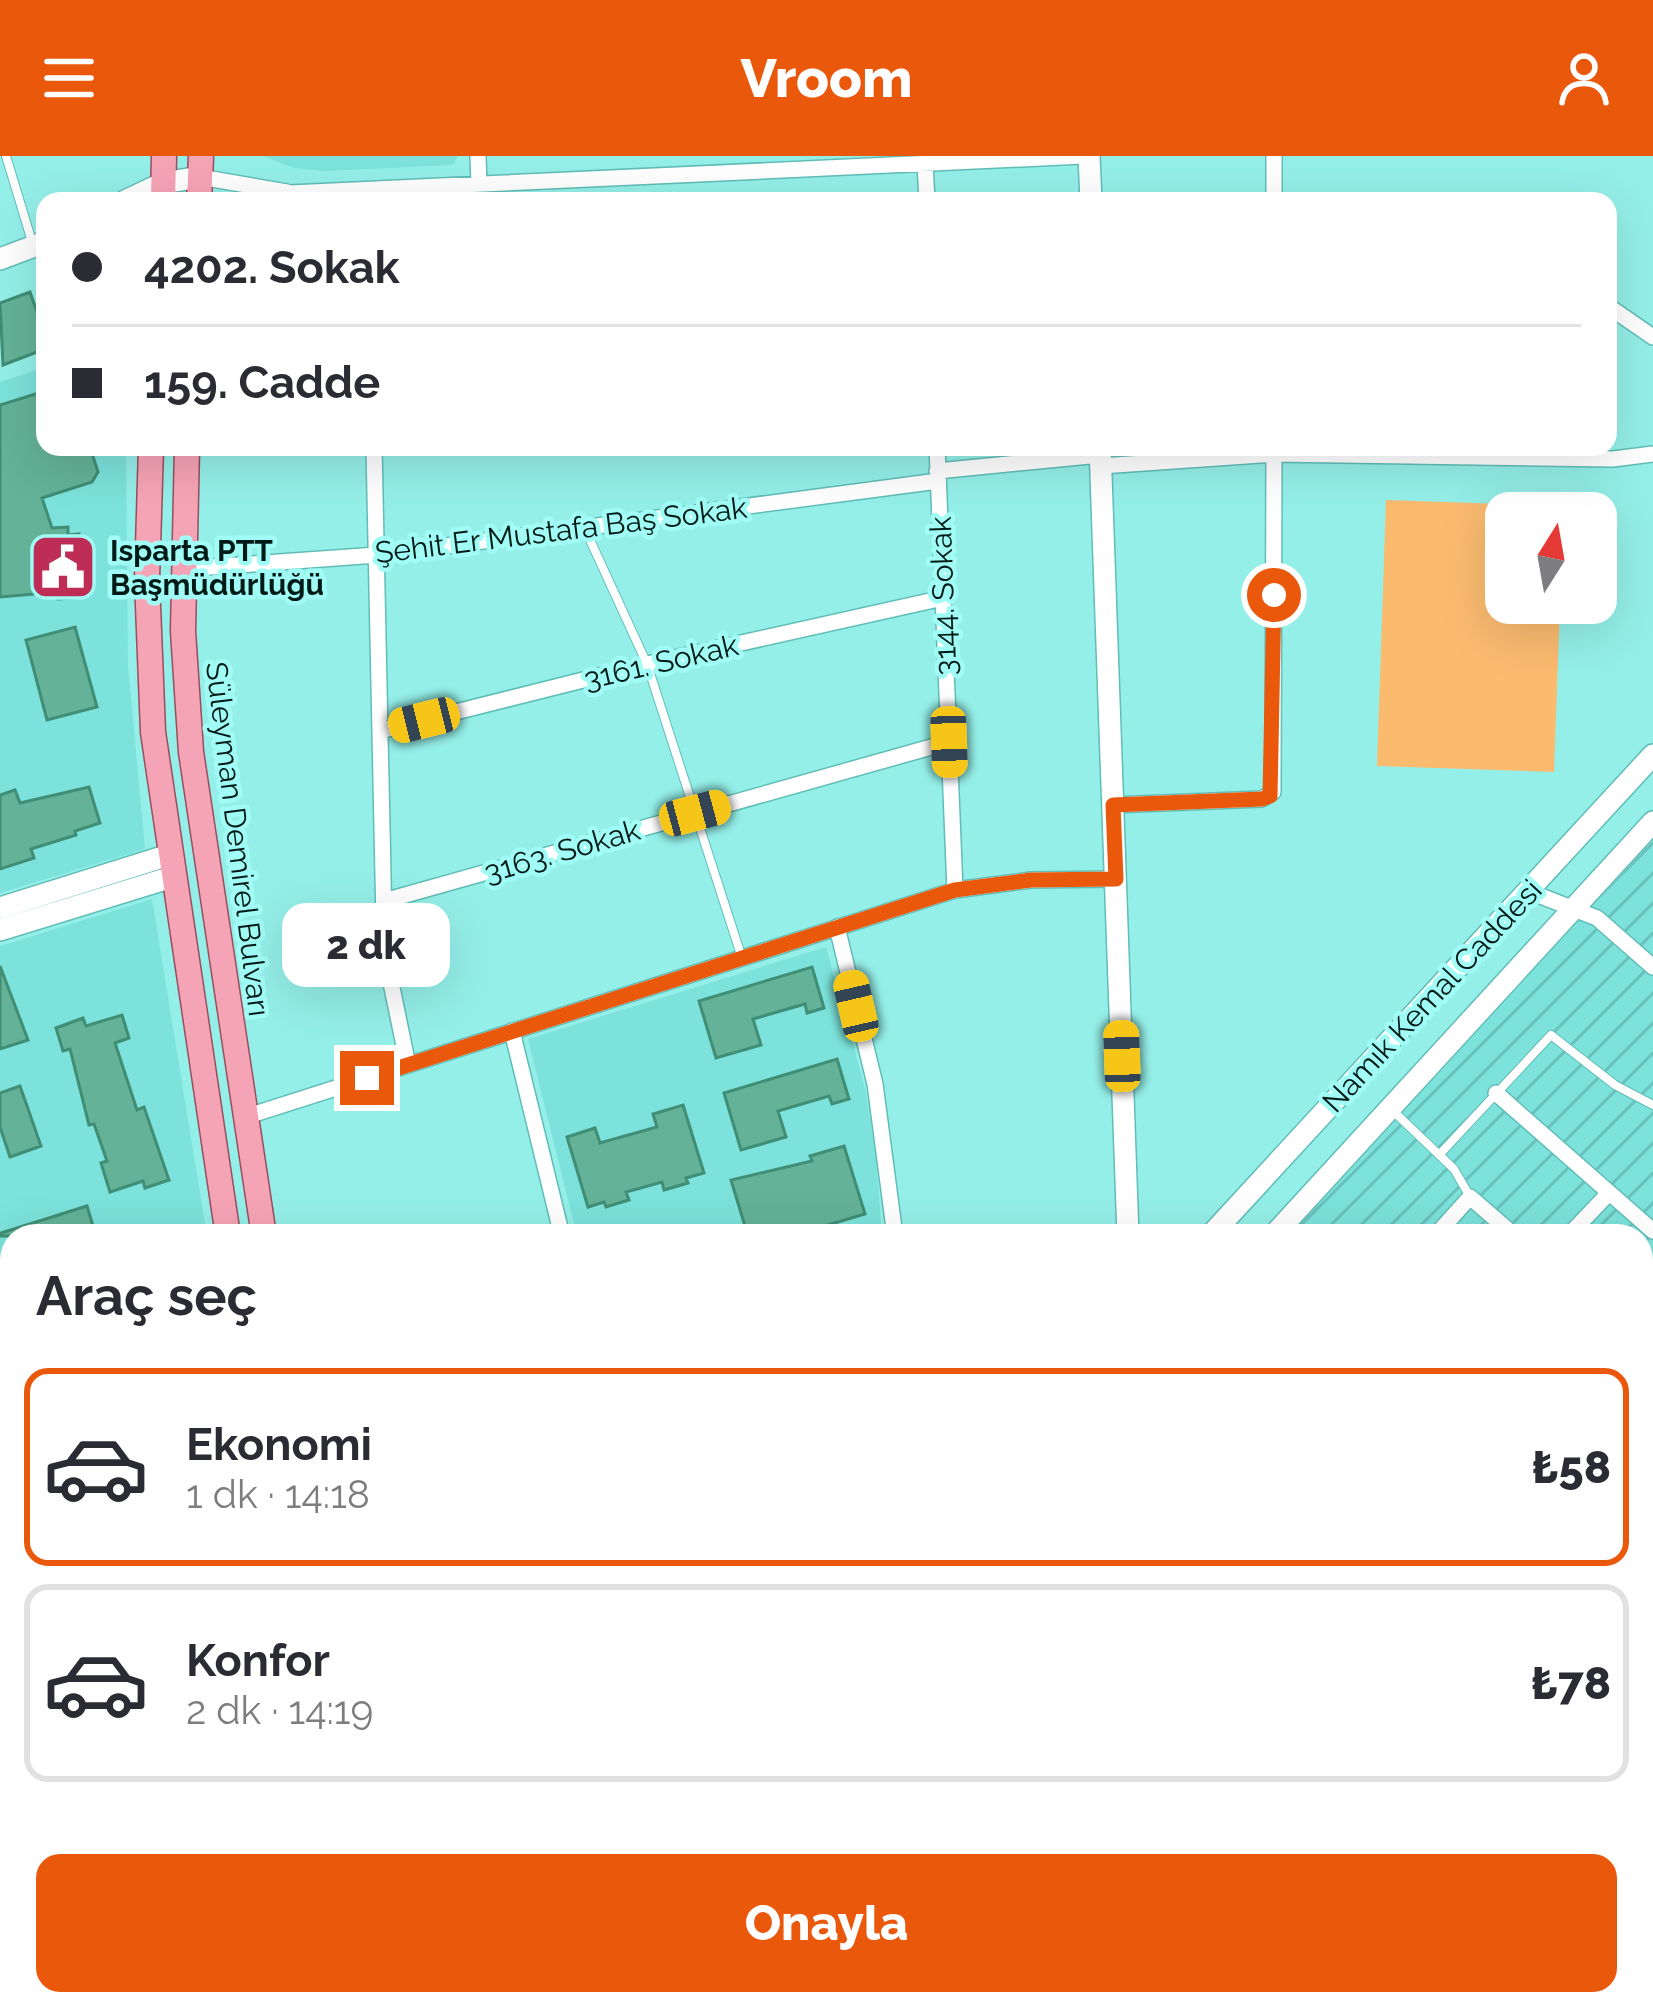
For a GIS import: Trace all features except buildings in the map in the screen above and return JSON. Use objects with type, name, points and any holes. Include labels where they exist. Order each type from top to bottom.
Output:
[{"type":"main road","points":[[163,192],[164,156]]},
{"type":"main road","points":[[151,456],[148,664],[171,866],[227,1224]]},
{"type":"main road","name":"Süleyman Demirel Bulvarı","points":[[187,456],[183,631],[191,752],[262,1224]]},
{"type":"street","points":[[478,156],[478,184]]},
{"type":"street","points":[[399,192],[478,184],[1086,156],[1090,192]]},
{"type":"street","points":[[1274,156],[1274,192]]},
{"type":"street","points":[[925,163],[927,192]]},
{"type":"street","points":[[163,192],[200,178],[284,192]]},
{"type":"street","points":[[0,259],[36,245]]},
{"type":"street","points":[[1617,312],[1653,337]]},
{"type":"street","name":"Şehit Er Mustafa Baş Sokak","points":[[1485,456],[1612,459],[1653,454]]},
{"type":"street","points":[[374,456],[384,901],[390,978],[408,1065]]},
{"type":"street","name":"3144. Sokak","points":[[937,456],[955,890]]},
{"type":"street","points":[[1100,456],[1129,1224]]},
{"type":"street","name":"Şehit Er Mustafa Baş Sokak","points":[[183,569],[376,555],[1100,456]]},
{"type":"street","points":[[1113,805],[1270,796],[1274,456]]},
{"type":"street","name":"3161. Sokak","points":[[380,731],[646,664],[943,598]]},
{"type":"street","name":"3163. Sokak","points":[[384,901],[949,742]]},
{"type":"street","name":"Namık Kemal Caddesi","points":[[1221,1224],[1653,755]]},
{"type":"street","name":"Namık Kemal Caddesi","points":[[1284,1224],[1653,822]]},
{"type":"street","points":[[0,908],[171,866]]},
{"type":"street","points":[[0,930],[171,866]]},
{"type":"street","points":[[245,1117],[955,890],[1031,880],[1116,879]]},
{"type":"street","points":[[1528,891],[1597,918],[1653,967]]},
{"type":"street","points":[[837,927],[874,1084],[893,1224]]},
{"type":"street","points":[[512,1031],[559,1224]]},
{"type":"street","points":[[1496,1093],[1649,1224]]},
{"type":"street","points":[[1579,1224],[1609,1192]]},
{"type":"street","points":[[1446,1224],[1470,1197],[1501,1224]]},
{"type":"lane","points":[[6,156],[36,236]]},
{"type":"lane","points":[[584,528],[646,664],[742,958]]},
{"type":"lane","points":[[1439,1155],[1553,1034],[1615,1085],[1653,1105]]},
{"type":"lane","points":[[1390,1108],[1458,1174],[1470,1197]]},
{"type":"shaded area","points":[[263,156],[458,156],[453,165],[325,171],[294,168]]},
{"type":"shaded area","points":[[36,370],[36,456],[126,456],[128,666],[145,849],[0,893],[0,382]]},
{"type":"shaded area","points":[[1386,500],[1485,503],[1485,624],[1559,624],[1554,772],[1377,766]]},
{"type":"shaded area","points":[[1653,840],[1653,1224],[1300,1224]]},
{"type":"shaded area","points":[[152,899],[205,1224],[0,1224],[0,946]]},
{"type":"shaded area","points":[[826,947],[865,1088],[881,1224],[574,1224],[528,1039]]},
{"type":"place","name":"Isparta PTT Başmüdürlüğü","points":[[63,567]]},
{"type":"route","points":[[367,1078],[955,890],[998,882],[1116,879],[1113,805],[1270,796],[1274,786],[1274,595]]}]
